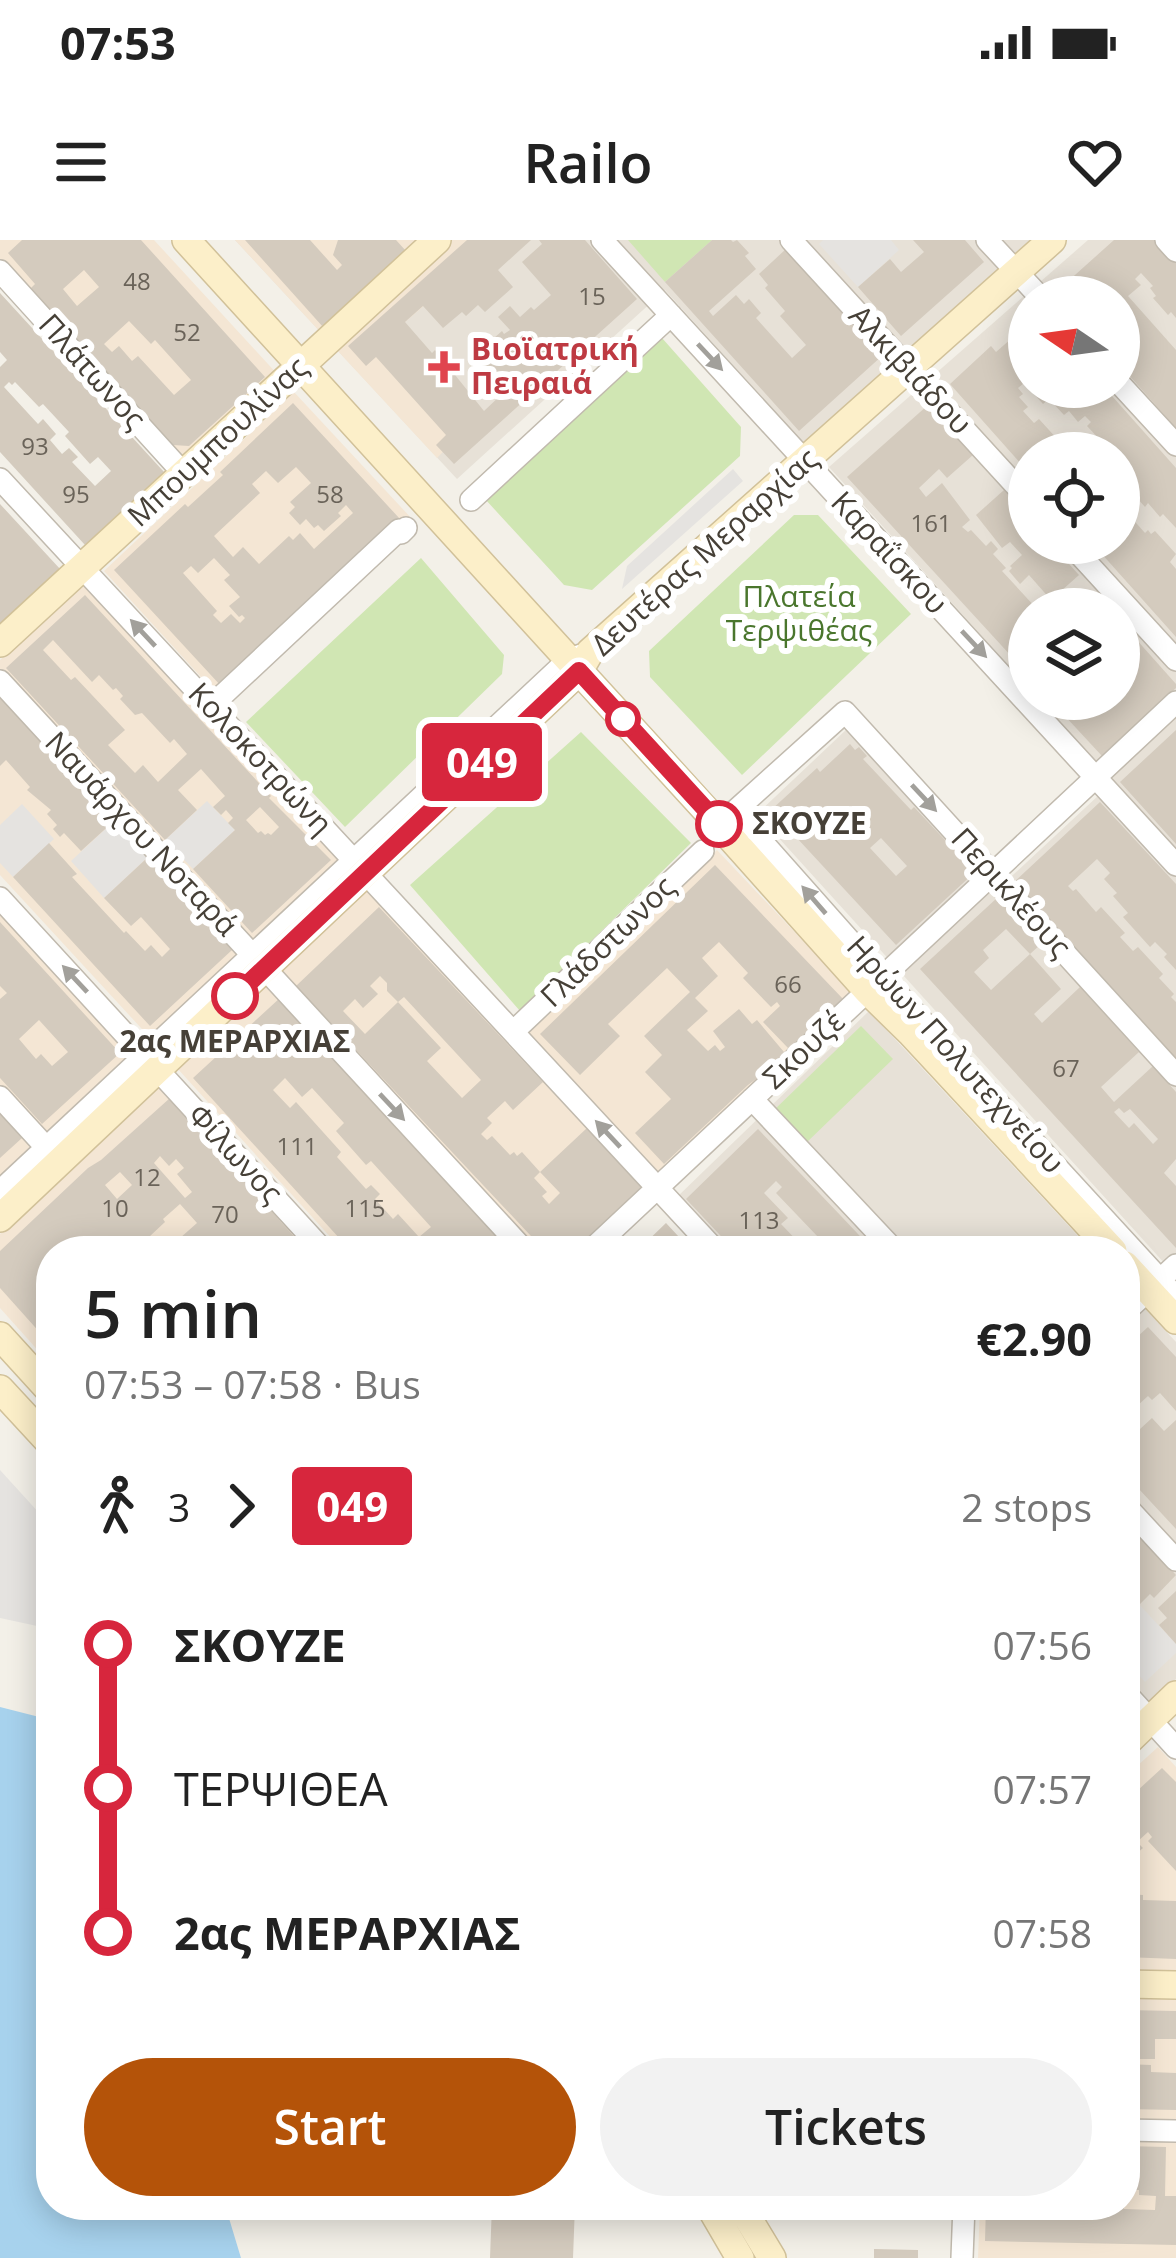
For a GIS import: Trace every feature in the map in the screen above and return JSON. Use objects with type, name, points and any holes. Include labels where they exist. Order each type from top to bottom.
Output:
[{"type":"main road","points":[[186,240],[727,817],[875,984]]},
{"type":"main road","name":"Δευτέρας Μεραρχίας","points":[[0,1218],[52,1155],[579,661],[1052,240]]},
{"type":"main road","name":"Μπουμπουλίνας","points":[[0,643],[424,246]]},
{"type":"main road","name":"Ηρώων Πολυτεχνείου","points":[[875,984],[911,1033],[1099,1236]]},
{"type":"main road","name":"Ηρώων Πολυτεχνείου","points":[[1165,1283],[1176,1320]]},
{"type":"main road","points":[[0,1336],[36,1376]]},
{"type":"main road","points":[[0,1389],[36,1428]]},
{"type":"main road","points":[[1140,1729],[1176,1695]]},
{"type":"main road","points":[[1140,1984],[1176,1985]]},
{"type":"main road","points":[[718,2220],[740,2258]]},
{"type":"main road","points":[[749,2220],[772,2258]]},
{"type":"street","name":"Καραΐσκου","points":[[602,240],[1176,865]]},
{"type":"street","name":"Αλκιβιάδου","points":[[791,240],[1008,477]]},
{"type":"street","points":[[987,240],[1020,276]]},
{"type":"street","points":[[1166,240],[1176,251]]},
{"type":"street","name":"Πλάτωνος","points":[[0,271],[184,474]]},
{"type":"street","points":[[471,500],[671,315]]},
{"type":"street","points":[[1140,406],[1176,445]]},
{"type":"street","name":"Κολοκοτρώνη","points":[[0,479],[702,1236]]},
{"type":"street","points":[[211,706],[406,528]]},
{"type":"street","points":[[1088,564],[1176,660]]},
{"type":"street","name":"Ναυάρχου Νοταρά","points":[[0,681],[511,1236]]},
{"type":"street","name":"Σκουζέ","points":[[606,1236],[1176,702]]},
{"type":"street","name":"Περικλέους","points":[[727,817],[845,712],[1176,1075]]},
{"type":"street","name":"Γλάδστωνος","points":[[513,1032],[703,851]]},
{"type":"street","name":"Φίλωνος","points":[[0,898],[310,1236]]},
{"type":"street","name":"Ηρώων Πολυτεχνείου","points":[[875,984],[1119,1236]]},
{"type":"street","points":[[0,1097],[52,1155]]},
{"type":"street","points":[[752,1099],[881,1236]]},
{"type":"street","name":"Δευτέρας Μεραρχίας","points":[[0,1191],[52,1155]]},
{"type":"street","name":"Ηρώων Πολυτεχνείου","points":[[1140,1257],[1165,1283]]},
{"type":"street","points":[[1140,1301],[1165,1283]]},
{"type":"street","points":[[1140,1520],[1176,1560]]},
{"type":"street","points":[[1140,1708],[1176,1748]]},
{"type":"street","points":[[1140,2130],[1176,2131]]},
{"type":"street","points":[[962,2258],[963,2220]]},
{"type":"shaded area","points":[[0,240],[154,240],[279,376],[185,466],[0,262]]},
{"type":"shaded area","points":[[235,240],[1036,240],[805,445],[665,290],[457,479]]},
{"type":"shaded area","points":[[235,240],[500,240],[404,323],[483,410],[437,458]]},
{"type":"shaded area","points":[[823,240],[891,240],[899,250],[858,287],[819,244]]},
{"type":"shaded area","points":[[1088,240],[1176,240],[1176,1276],[757,814],[848,728],[999,888],[1114,781],[1058,720],[1140,720],[1140,588],[1008,588],[1008,665],[829,467],[1008,310],[1008,408],[1140,408],[1140,276],[1047,276]]},
{"type":"shaded area","points":[[294,392],[413,520],[221,699],[104,571]]},
{"type":"shaded area","points":[[733,469],[743,481],[622,589],[627,566]]},
{"type":"shaded area","points":[[84,584],[345,863],[153,1041],[0,875],[0,660]]},
{"type":"shaded area","points":[[207,801],[235,830],[193,869],[165,840]]},
{"type":"shaded area","points":[[22,804],[54,839],[13,877],[0,863],[0,825]]},
{"type":"shaded area","points":[[114,821],[147,858],[104,898],[71,861]]},
{"type":"shaded area","points":[[717,850],[856,997],[607,1236],[329,1236],[177,1068],[370,888],[515,1045]]},
{"type":"shaded area","points":[[0,905],[137,1056],[0,1184]]},
{"type":"shaded area","points":[[869,1011],[1078,1236],[711,1236],[676,1198]]},
{"type":"shaded area","points":[[164,1081],[305,1236],[36,1236],[36,1348],[0,1308],[0,1234]]},
{"type":"shaded area","points":[[1140,1303],[1176,1342],[1176,1679],[1149,1704],[1140,1694]]},
{"type":"shaded area","points":[[0,1470],[36,1510],[36,1626],[0,1618]]},
{"type":"shaded area","points":[[1140,1605],[1176,1644],[1176,1653],[1145,1682],[1140,1676]]},
{"type":"shaded area","points":[[1158,1747],[1176,1767],[1176,1973],[1140,1972],[1140,1763]]},
{"type":"shaded area","points":[[1140,1998],[1176,1999],[1176,2258],[978,2258],[979,2220],[1140,2220]]},
{"type":"green space","points":[[628,240],[712,240],[665,282]]},
{"type":"green space","name":"Πλατεία Τερψιθέας","points":[[662,338],[741,427],[740,456],[592,590],[564,585],[485,499]]},
{"type":"green space","name":"Πλατεία Τερψιθέας","points":[[794,515],[818,515],[911,614],[742,775],[650,677],[649,651]]},
{"type":"green space","points":[[421,558],[504,655],[502,674],[345,827],[246,722]]},
{"type":"green space","points":[[581,732],[691,843],[520,1011],[410,885]]},
{"type":"green space","points":[[861,1026],[893,1059],[805,1144],[773,1111]]},
{"type":"water","points":[[0,1707],[36,1716],[36,2220],[230,2220],[241,2258],[0,2258]]},
{"type":"building","points":[[22,240],[141,240],[265,377],[189,446],[173,445],[31,288],[35,284],[8,253]],"holes":[[[84,270],[99,287],[77,306],[63,289]],[[129,321],[151,344],[155,340],[191,380],[174,395],[138,356],[132,361],[119,346],[112,352],[104,344]]]},
{"type":"building","points":[[245,240],[310,240],[337,270],[342,265],[333,255],[338,240],[396,240],[406,251],[323,327]]},
{"type":"building","points":[[467,240],[531,240],[498,270],[513,287],[485,312],[478,305],[443,328],[423,306],[405,322],[432,353],[435,350],[484,411],[502,394],[470,359],[502,331],[510,330],[498,317],[510,306],[520,317],[551,295],[522,262],[542,244],[539,240],[585,240],[637,299],[454,464],[436,445],[446,435],[376,357],[366,366],[348,346]]},
{"type":"building","points":[[712,240],[737,240],[756,269],[709,311],[713,316],[736,295],[744,304],[749,299],[761,313],[756,318],[792,358],[806,345],[780,316],[785,311],[759,274],[787,248],[883,355],[799,431],[665,282]]},
{"type":"building","points":[[913,240],[965,240],[984,262],[901,336],[858,287],[890,259],[901,272],[924,252]]},
{"type":"building","points":[[1114,240],[1162,240],[1176,256],[1176,318],[1153,298],[1153,286],[1141,273],[1074,276]]},
{"type":"building","points":[[0,293],[164,472],[85,545],[0,452],[0,367],[7,360],[0,352]],"holes":[[[9,382],[15,382],[39,407],[43,404],[90,464],[98,457],[111,471],[95,486],[72,462],[78,457],[69,448],[62,454],[50,440],[56,434],[43,419],[38,424],[4,387]]]},
{"type":"building","points":[[1140,310],[1176,350],[1176,428],[1140,388]]},
{"type":"building","points":[[1008,341],[1008,408],[1027,408],[1023,411],[1034,423],[1039,419],[1051,432],[1008,432],[1008,449],[950,384],[991,346],[996,352]]},
{"type":"building","points":[[293,403],[400,519],[221,686],[114,570],[223,475],[220,472]],"holes":[[[296,467],[311,483],[290,502],[295,507],[289,513],[300,525],[306,519],[324,531],[346,505],[353,513],[314,549],[300,533],[293,540],[289,536],[259,564],[243,547],[233,557],[214,536],[260,493],[252,484],[266,471],[278,483]],[[214,558],[230,575],[224,580],[240,597],[229,606],[245,618],[240,623],[231,614],[221,623],[213,615],[217,611],[183,573],[191,566],[198,573]]]},
{"type":"building","points":[[928,405],[973,455],[947,478],[939,469],[919,488],[926,497],[942,483],[970,520],[962,527],[986,546],[991,541],[998,549],[993,554],[1018,588],[1008,588],[1008,653],[847,477]]},
{"type":"building","points":[[1057,408],[1123,408],[1176,468],[1176,528],[1140,501],[1140,432],[1093,432],[1085,416],[1078,422],[1069,411],[1064,415]]},
{"type":"building","points":[[1004,490],[1008,495],[1008,544],[1002,548],[976,515]]},
{"type":"building","points":[[0,504],[61,570],[0,625]]},
{"type":"building","points":[[1140,527],[1145,533],[1155,531],[1176,554],[1170,562],[1176,569],[1176,637],[1140,597],[1140,588],[1132,588],[1111,564],[1140,564]]},
{"type":"building","points":[[1069,564],[1079,575],[1064,588],[1040,588],[1029,575],[1020,584],[1010,566]]},
{"type":"building","points":[[85,595],[331,860],[252,933],[193,869],[235,830],[226,810],[221,815],[213,807],[225,796],[201,769],[178,790],[197,810],[165,840],[6,668]],"holes":[[[53,640],[92,682],[99,675],[116,688],[135,715],[142,713],[187,754],[158,782],[143,765],[135,773],[108,745],[125,730],[43,650]],[[260,807],[279,827],[271,835],[258,833],[246,820]]]},
{"type":"building","points":[[1140,644],[1176,688],[1102,756],[1069,720],[1140,720]]},
{"type":"building","points":[[0,697],[114,821],[81,851],[64,833],[60,837],[53,829],[57,825],[47,814],[51,810],[27,790],[30,787],[6,760],[0,766]]},
{"type":"building","points":[[1176,730],[1176,844],[1120,782]]},
{"type":"building","points":[[850,744],[855,750],[859,747],[867,756],[863,759],[975,872],[896,945],[771,810],[817,768],[820,772]],"holes":[[[881,838],[907,866],[896,876],[870,848]]]},
{"type":"building","points":[[1100,802],[1176,884],[1176,970],[1155,942],[1150,947],[1123,917],[1128,913],[1113,896],[1117,893],[1104,879],[1110,873],[1097,859],[1068,886],[1096,912],[1101,907],[1125,933],[1120,937],[1133,951],[1138,947],[1163,974],[1159,978],[1176,1002],[1176,1058],[1013,883]]},
{"type":"building","points":[[49,843],[77,874],[72,877],[145,951],[151,945],[162,957],[170,949],[141,917],[131,926],[104,898],[147,858],[232,950],[150,1026],[13,877]]},
{"type":"building","points":[[715,865],[844,1000],[664,1164],[635,1133],[671,1099],[645,1072],[662,1055],[644,1036],[690,992],[667,968],[608,1024],[620,1036],[580,1075],[540,1034]],"holes":[[[719,942],[748,973],[743,978],[771,1007],[777,1002],[780,1006],[763,1022],[788,1048],[784,1052],[757,1020],[752,1024],[739,1009],[713,1031],[725,1047],[720,1051],[715,1045],[708,1051],[687,1030],[708,1011],[695,998],[718,976],[702,958]]]},
{"type":"building","points":[[998,897],[1041,944],[1030,954],[1061,989],[1034,1014],[1042,1023],[1080,987],[1139,1052],[1101,1087],[1114,1102],[1153,1066],[1176,1092],[1176,1159],[1164,1173],[1176,1186],[1176,1248],[920,969]],"holes":[[[1006,929],[1030,954],[991,990],[974,972],[989,958],[983,950]],[[1119,1108],[1124,1113],[1130,1109],[1158,1139],[1153,1144],[1134,1123],[1129,1128],[1114,1112]]]},
{"type":"building","points":[[379,907],[543,1082],[513,1110],[505,1101],[487,1118],[492,1123],[481,1134],[487,1140],[492,1136],[510,1155],[522,1152],[540,1172],[587,1128],[645,1191],[598,1236],[531,1236],[296,986]],"holes":[[[380,976],[398,1002],[365,1034],[343,1011],[355,999],[363,1008],[378,994],[370,986]],[[404,997],[481,1080],[462,1098],[427,1061],[441,1048],[398,1002]],[[540,1172],[560,1193],[549,1204],[542,1196],[547,1192],[534,1178]]]},
{"type":"building","points":[[0,922],[120,1053],[42,1124],[0,1078],[0,999],[7,993],[0,986]],"holes":[[[39,1020],[68,1052],[52,1066],[41,1054],[36,1059],[19,1039]]]},
{"type":"building","points":[[281,997],[499,1236],[420,1236],[431,1227],[371,1161],[366,1165],[336,1131],[344,1123],[312,1088],[302,1097],[285,1078],[273,1090],[290,1108],[296,1102],[341,1152],[337,1157],[366,1189],[371,1185],[380,1194],[375,1199],[393,1219],[398,1214],[418,1236],[337,1236],[193,1078]]},
{"type":"building","points":[[170,1098],[294,1236],[182,1236],[197,1223],[180,1204],[150,1236],[36,1236],[36,1328],[0,1288],[0,1251]],"holes":[[[160,1156],[169,1166],[176,1159],[184,1168],[177,1174],[192,1192],[185,1198],[154,1163]],[[120,1172],[132,1185],[117,1199],[105,1185]]]},
{"type":"building","points":[[0,1114],[22,1138],[0,1158]]},
{"type":"building","points":[[758,1129],[860,1236],[817,1236],[776,1193],[782,1187],[776,1181],[764,1193],[788,1218],[781,1224],[793,1236],[721,1236],[686,1199]]},
{"type":"building","points":[[666,1223],[678,1236],[653,1236]]},
{"type":"building","points":[[1148,1327],[1176,1357],[1176,1411],[1160,1393],[1140,1403],[1140,1334]]},
{"type":"building","points":[[1152,1418],[1164,1431],[1176,1420],[1176,1529],[1140,1490],[1140,1429]]},
{"type":"building","points":[[1140,1536],[1176,1575],[1154,1598],[1150,1594],[1140,1604]]},
{"type":"building","points":[[1176,1591],[1176,1644],[1159,1625],[1167,1618],[1158,1608]]},
{"type":"building","points":[[1162,1768],[1176,1782],[1176,1871],[1148,1841],[1152,1837],[1148,1832],[1140,1839],[1140,1788]]},
{"type":"building","points":[[1140,1895],[1143,1900],[1176,1901],[1176,1959],[1140,1958]]},
{"type":"building","points":[[1140,2010],[1176,2011],[1176,2039],[1155,2039],[1155,2059],[1140,2059]]},
{"type":"building","points":[[1140,2065],[1151,2065],[1151,2072],[1176,2073],[1176,2110],[1140,2109]]},
{"type":"building","points":[[1140,2146],[1166,2147],[1165,2196],[1176,2196],[1176,2245],[985,2241],[986,2220],[1140,2220],[1140,2210],[1155,2210],[1156,2196],[1140,2195]]},
{"type":"building","points":[[491,2220],[574,2220],[573,2258],[490,2258]]},
{"type":"building","points":[[874,2249],[918,2250],[918,2258],[874,2258]]},
{"type":"bus line","name":"049","points":[[235,996],[579,671],[719,824]]},
{"type":"place","name":"Βιοϊατρική Πειραιά","points":[[444,367]]},
{"type":"place","name":"ΣΚΟΥΖΕ","points":[[719,824]]},
{"type":"place","name":"2ας ΜΕΡΑΡΧΙΑΣ","points":[[235,996]]}]
